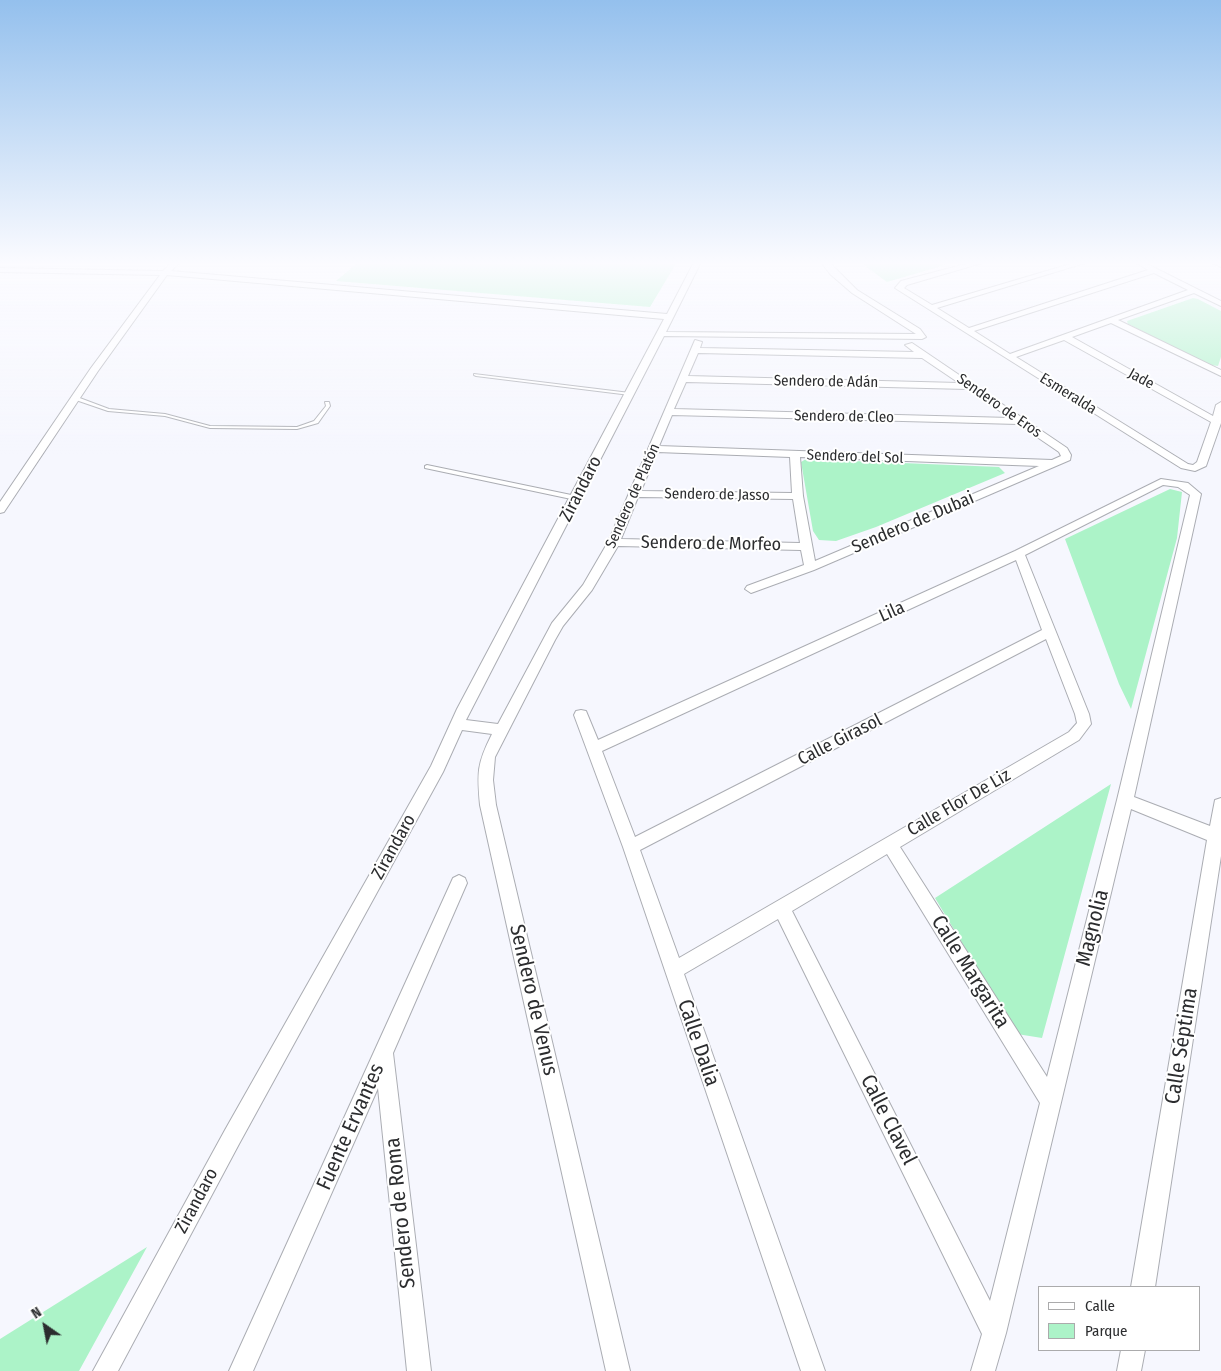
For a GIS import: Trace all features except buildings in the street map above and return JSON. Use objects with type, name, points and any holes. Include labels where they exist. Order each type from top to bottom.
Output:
[{"type":"street","points":[[0,510],[75,398],[127,326]]},
{"type":"street","name":"Zirandaro","points":[[105,1371],[232,1137],[448,750],[457,724],[630,394],[661,334],[663,326]]},
{"type":"street","points":[[661,334],[922,337],[909,326]]},
{"type":"street","name":"Esmeralda","points":[[959,326],[1185,466],[1195,468],[1202,464],[1217,422]]},
{"type":"street","points":[[967,331],[982,326]]},
{"type":"street","points":[[1009,356],[1094,326]]},
{"type":"street","points":[[1123,326],[1221,373]]},
{"type":"street","name":"Jade","points":[[1065,336],[1217,422]]},
{"type":"street","name":"Sendero de Eros","points":[[909,345],[1063,450],[1066,458],[1056,464]]},
{"type":"street","name":"Sendero de Platón","points":[[548,640],[558,624],[588,587],[614,542],[697,346],[924,355]]},
{"type":"street","name":"Sendero de Adán","points":[[682,380],[969,386]]},
{"type":"street","points":[[1217,422],[1221,405]]},
{"type":"street","name":"Sendero de Cleo","points":[[668,412],[1019,421]]},
{"type":"street","name":"Sendero del Sol","points":[[654,449],[1056,464]]},
{"type":"street","points":[[795,455],[798,496],[810,567]]},
{"type":"street","name":"Sendero de Dubai","points":[[751,589],[810,567],[1056,464]]},
{"type":"street","name":"Lila","points":[[594,748],[1019,554],[1162,482],[1179,483],[1189,486]]},
{"type":"street","name":"Magnolia","points":[[983,1371],[994,1333],[1125,800],[1196,494],[1189,486]]},
{"type":"street","name":"Sendero de Jasso","points":[[635,494],[798,496]]},
{"type":"street","name":"Sendero de Morfeo","points":[[614,542],[807,547]]},
{"type":"street","name":"Calle Flor De Liz","points":[[673,971],[1074,736],[1080,730],[1084,724],[1082,714],[1019,554]]},
{"type":"street","name":"Calle Girasol","points":[[631,847],[1049,632]]},
{"type":"street","name":"Sendero de Venus","points":[[548,640],[488,758],[485,780],[488,805],[618,1371]]},
{"type":"street","name":"Calle Dalia","points":[[581,716],[631,847],[813,1371]]},
{"type":"street","points":[[457,724],[502,730]]},
{"type":"street","points":[[1125,800],[1216,836]]},
{"type":"street","name":"Calle Séptima","points":[[1143,1286],[1221,805]]},
{"type":"street","name":"Calle Margarita","points":[[889,844],[1050,1100]]},
{"type":"street","name":"Fuente Ervantes","points":[[241,1371],[384,1055],[459,883]]},
{"type":"street","name":"Calle Clavel","points":[[781,907],[994,1333]]},
{"type":"street","name":"Sendero de Roma","points":[[384,1055],[419,1371]]},
{"type":"street","points":[[1129,1371],[1133,1351]]},
{"type":"lane","points":[[476,375],[630,394]]},
{"type":"lane","points":[[75,398],[108,410],[165,415],[204,426],[268,428],[297,428],[312,424],[328,406],[326,403]]},
{"type":"lane","points":[[427,467],[576,498]]},
{"type":"green space","points":[[1132,326],[1221,326],[1221,357],[1218,366],[1210,365]]},
{"type":"green space","points":[[806,459],[999,467],[1005,473],[876,527],[836,541],[819,540],[813,531],[801,462]]},
{"type":"green space","points":[[1170,489],[1182,492],[1177,538],[1131,709],[1119,684],[1065,539]]},
{"type":"green space","points":[[1111,784],[1042,1038],[1017,1034],[935,898]]},
{"type":"green space","points":[[147,1247],[79,1371],[0,1371],[0,1339]]}]
